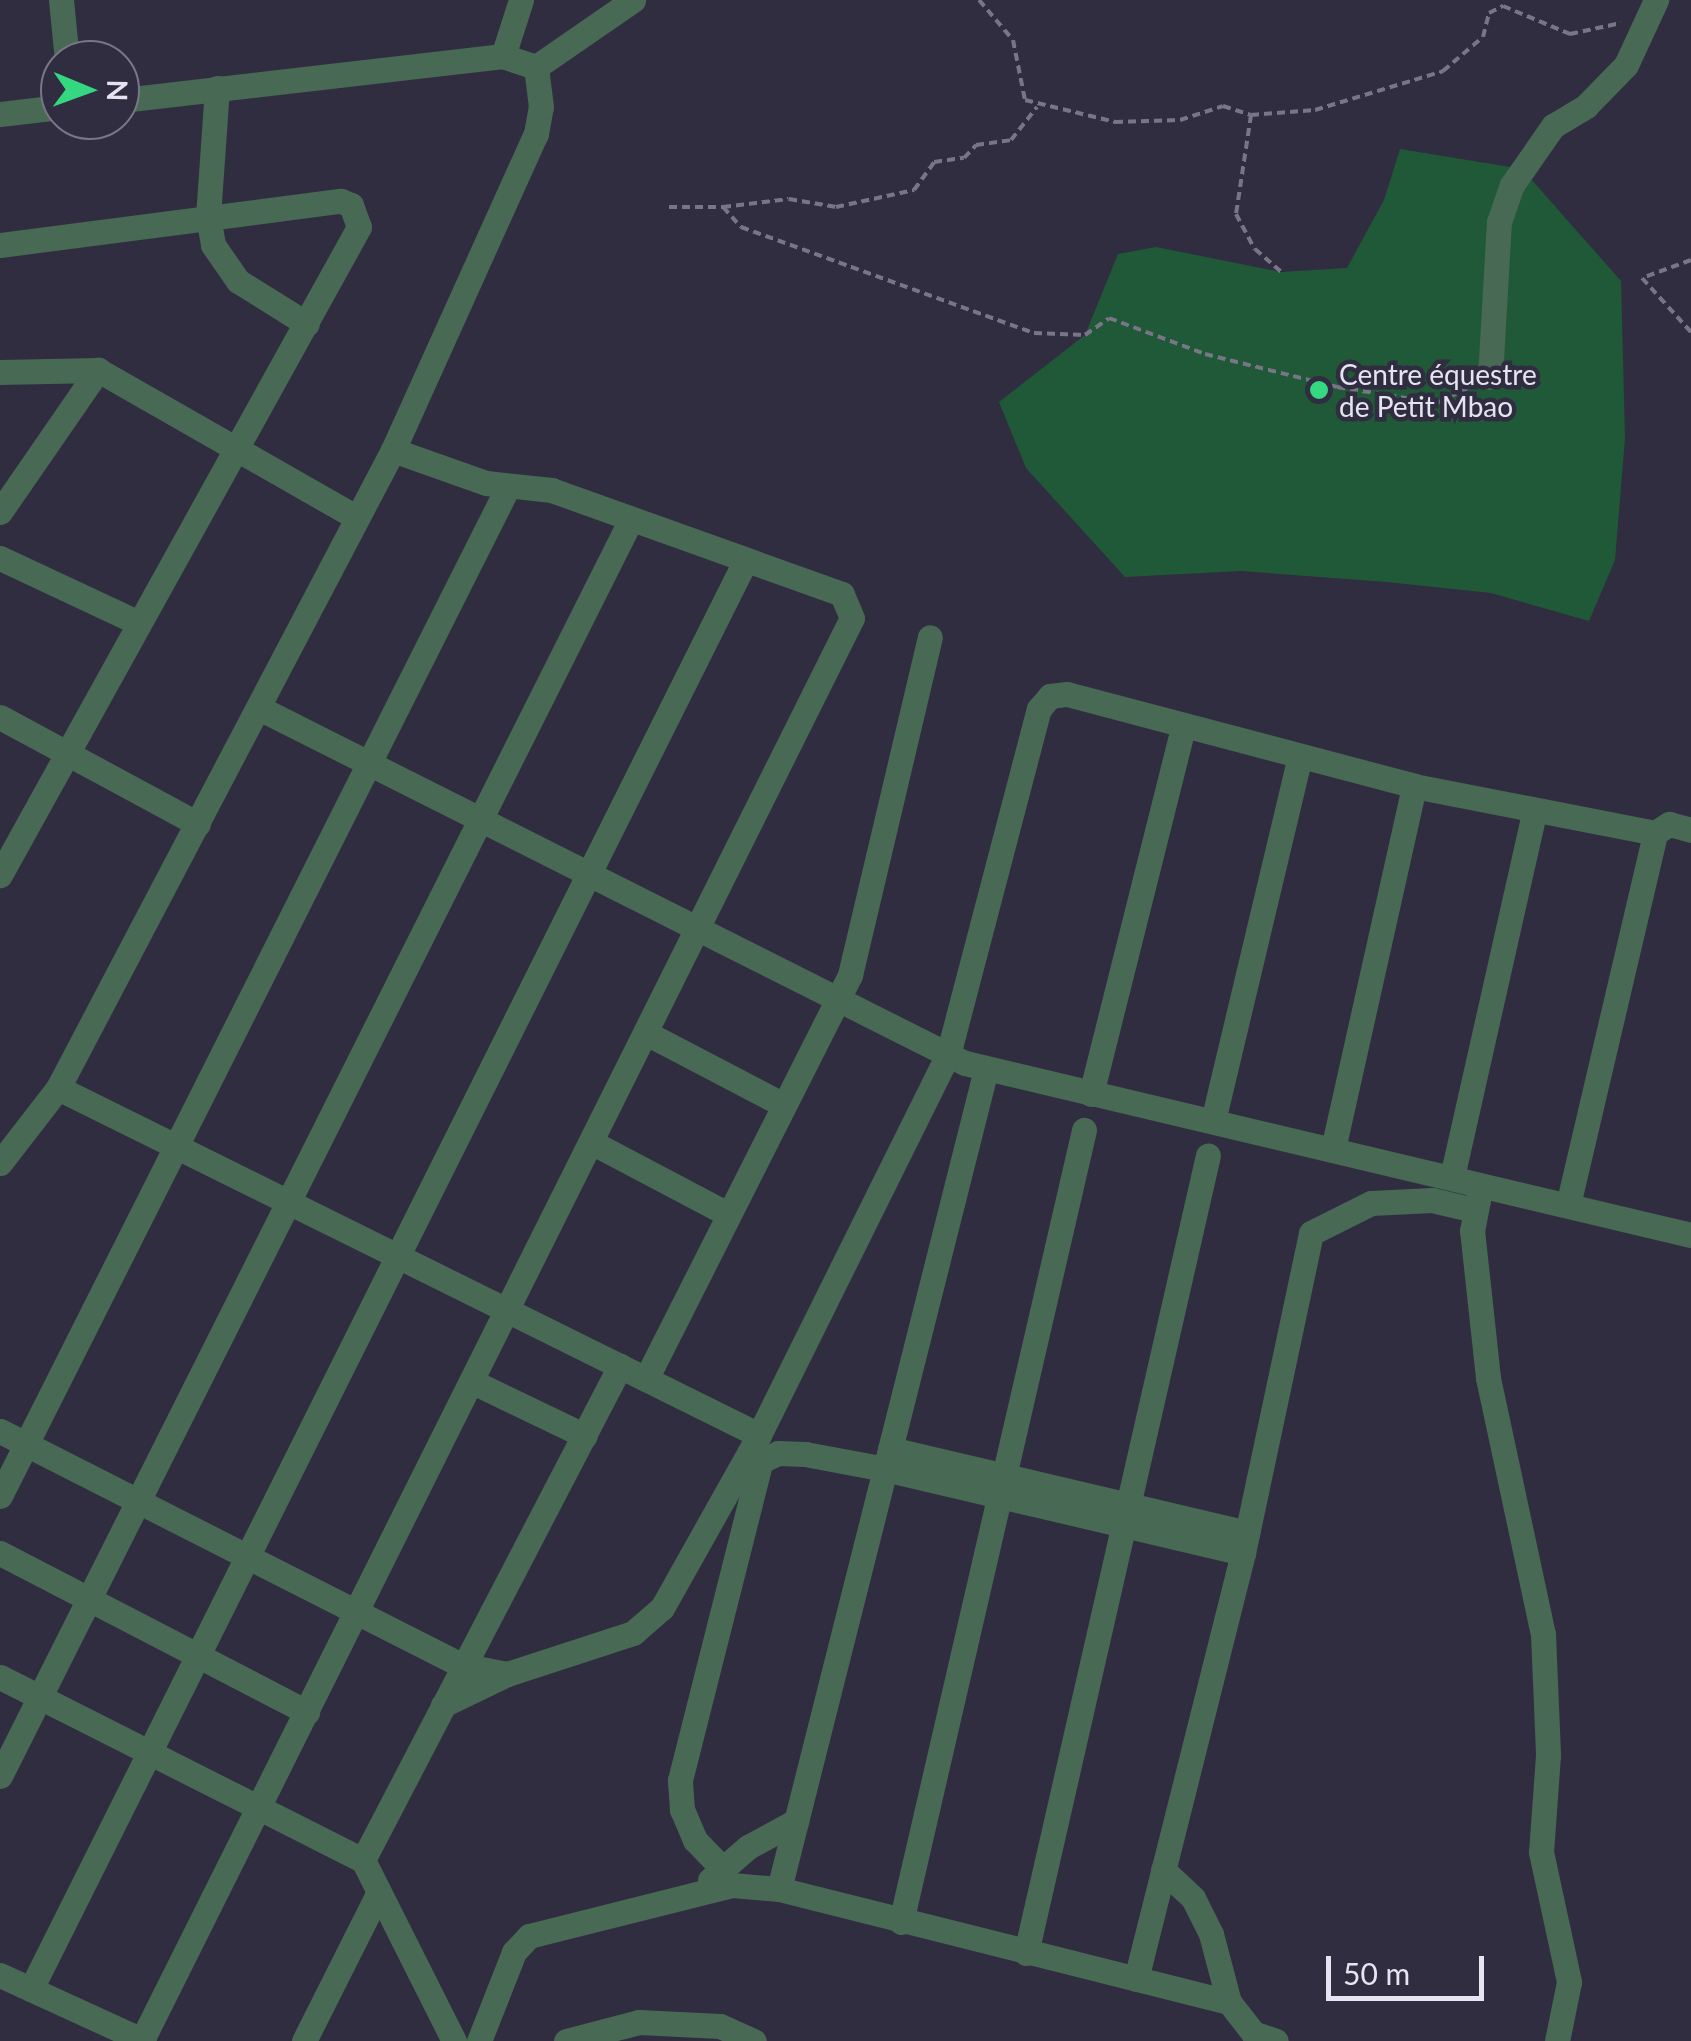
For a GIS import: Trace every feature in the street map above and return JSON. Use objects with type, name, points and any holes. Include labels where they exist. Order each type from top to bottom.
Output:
[{"type":"street","points":[[60,0],[65,40]]},
{"type":"street","points":[[503,56],[521,0]]},
{"type":"street","points":[[536,67],[633,0]]},
{"type":"street","points":[[1490,377],[1497,240],[1512,185],[1554,126],[1586,106],[1626,65],[1654,7]]},
{"type":"street","points":[[140,98],[503,56],[536,67]]},
{"type":"street","points":[[0,1163],[58,1088],[261,709],[393,450],[536,134],[542,107],[536,67]]},
{"type":"street","points":[[218,88],[208,216],[212,245],[238,282],[308,324]]},
{"type":"street","points":[[0,114],[40,109]]},
{"type":"street","points":[[0,244],[341,200],[351,205],[358,226],[308,324],[1,869]]},
{"type":"street","points":[[0,372],[98,370],[235,453],[356,518]]},
{"type":"street","points":[[0,512],[98,370]]},
{"type":"street","points":[[0,1975],[143,2041],[700,930],[852,618],[842,594],[629,523],[552,490],[508,487],[393,450]]},
{"type":"street","points":[[0,1496],[508,487]]},
{"type":"street","points":[[0,1776],[629,523]]},
{"type":"street","points":[[0,558],[139,622]]},
{"type":"street","points":[[31,1989],[744,563]]},
{"type":"street","points":[[646,1379],[780,1103],[838,998],[860,949],[930,637]]},
{"type":"street","points":[[443,1705],[508,1674],[633,1633],[650,1622],[759,1435],[948,1055],[1039,709],[1050,696],[1067,694],[1183,729],[1534,812],[1655,833],[1669,824],[1691,830]]},
{"type":"street","points":[[261,709],[948,1055],[986,1069],[1452,1177],[1478,1197],[1488,1378],[1543,1634],[1548,1755],[1541,1852],[1569,1982],[1557,2041]]},
{"type":"street","points":[[0,717],[64,756],[198,824]]},
{"type":"street","points":[[1091,1094],[1183,729]]},
{"type":"street","points":[[1212,1122],[1299,758]]},
{"type":"street","points":[[1333,1149],[1414,786]]},
{"type":"street","points":[[1452,1177],[1534,812]]},
{"type":"street","points":[[1568,1205],[1655,833]]},
{"type":"street","points":[[648,1034],[780,1103]]},
{"type":"street","points":[[780,1889],[986,1069]]},
{"type":"street","points":[[58,1088],[759,1435]]},
{"type":"street","points":[[901,1922],[1084,1130]]},
{"type":"street","points":[[593,1143],[726,1214]]},
{"type":"street","points":[[1026,1952],[1208,1155]]},
{"type":"street","points":[[1136,1979],[1245,1543],[1311,1233],[1371,1203],[1478,1197],[1568,1205],[1690,1233]]},
{"type":"street","points":[[363,1860],[461,1665],[620,1366]]},
{"type":"street","points":[[473,1382],[585,1436]]},
{"type":"street","points":[[0,1430],[355,1616],[461,1665],[508,1674]]},
{"type":"street","points":[[720,1867],[695,1840],[682,1810],[680,1780],[753,1479],[761,1461],[778,1453],[887,1459],[1245,1543]]},
{"type":"street","points":[[0,1552],[307,1712]]},
{"type":"street","points":[[0,1678],[363,1860],[454,2041]]},
{"type":"street","points":[[703,1887],[720,1867],[796,1821]]},
{"type":"street","points":[[1163,1870],[1193,1898],[1211,1934],[1229,2002],[1253,2033],[1276,2041]]},
{"type":"street","points":[[478,2041],[514,1952],[530,1936],[703,1887],[780,1889],[1229,2002]]},
{"type":"street","points":[[304,2041],[378,1894]]},
{"type":"street","points":[[566,2041],[634,2031],[720,2026],[754,2041]]},
{"type":"path","points":[[979,0],[1013,40],[1026,100],[1038,106],[1094,112],[1115,122],[1180,120],[1223,106],[1251,115],[1315,110],[1443,71],[1483,37],[1490,13],[1502,6],[1570,34],[1654,7]]},
{"type":"path","points":[[669,207],[723,207],[789,199],[836,207],[902,194],[914,190],[934,162],[964,158],[976,145],[1011,140],[1038,106]]},
{"type":"path","points":[[1251,115],[1236,214],[1255,249],[1281,272]]},
{"type":"path","points":[[723,207],[741,227],[1034,332],[1085,335],[1109,318],[1205,354],[1337,387],[1438,403],[1490,377]]},
{"type":"path","points":[[1691,260],[1642,278],[1691,332]]},
{"type":"green space","name":"Centre équestre de Petit Mbao","points":[[1400,149],[1522,169],[1621,281],[1625,438],[1615,560],[1589,621],[1491,593],[1387,582],[1241,571],[1125,577],[1026,468],[999,402],[1085,335],[1118,254],[1156,247],[1281,272],[1347,268],[1384,200]]},
{"type":"place","name":"Centre équestre de Petit Mbao","points":[[1319,390]]}]
